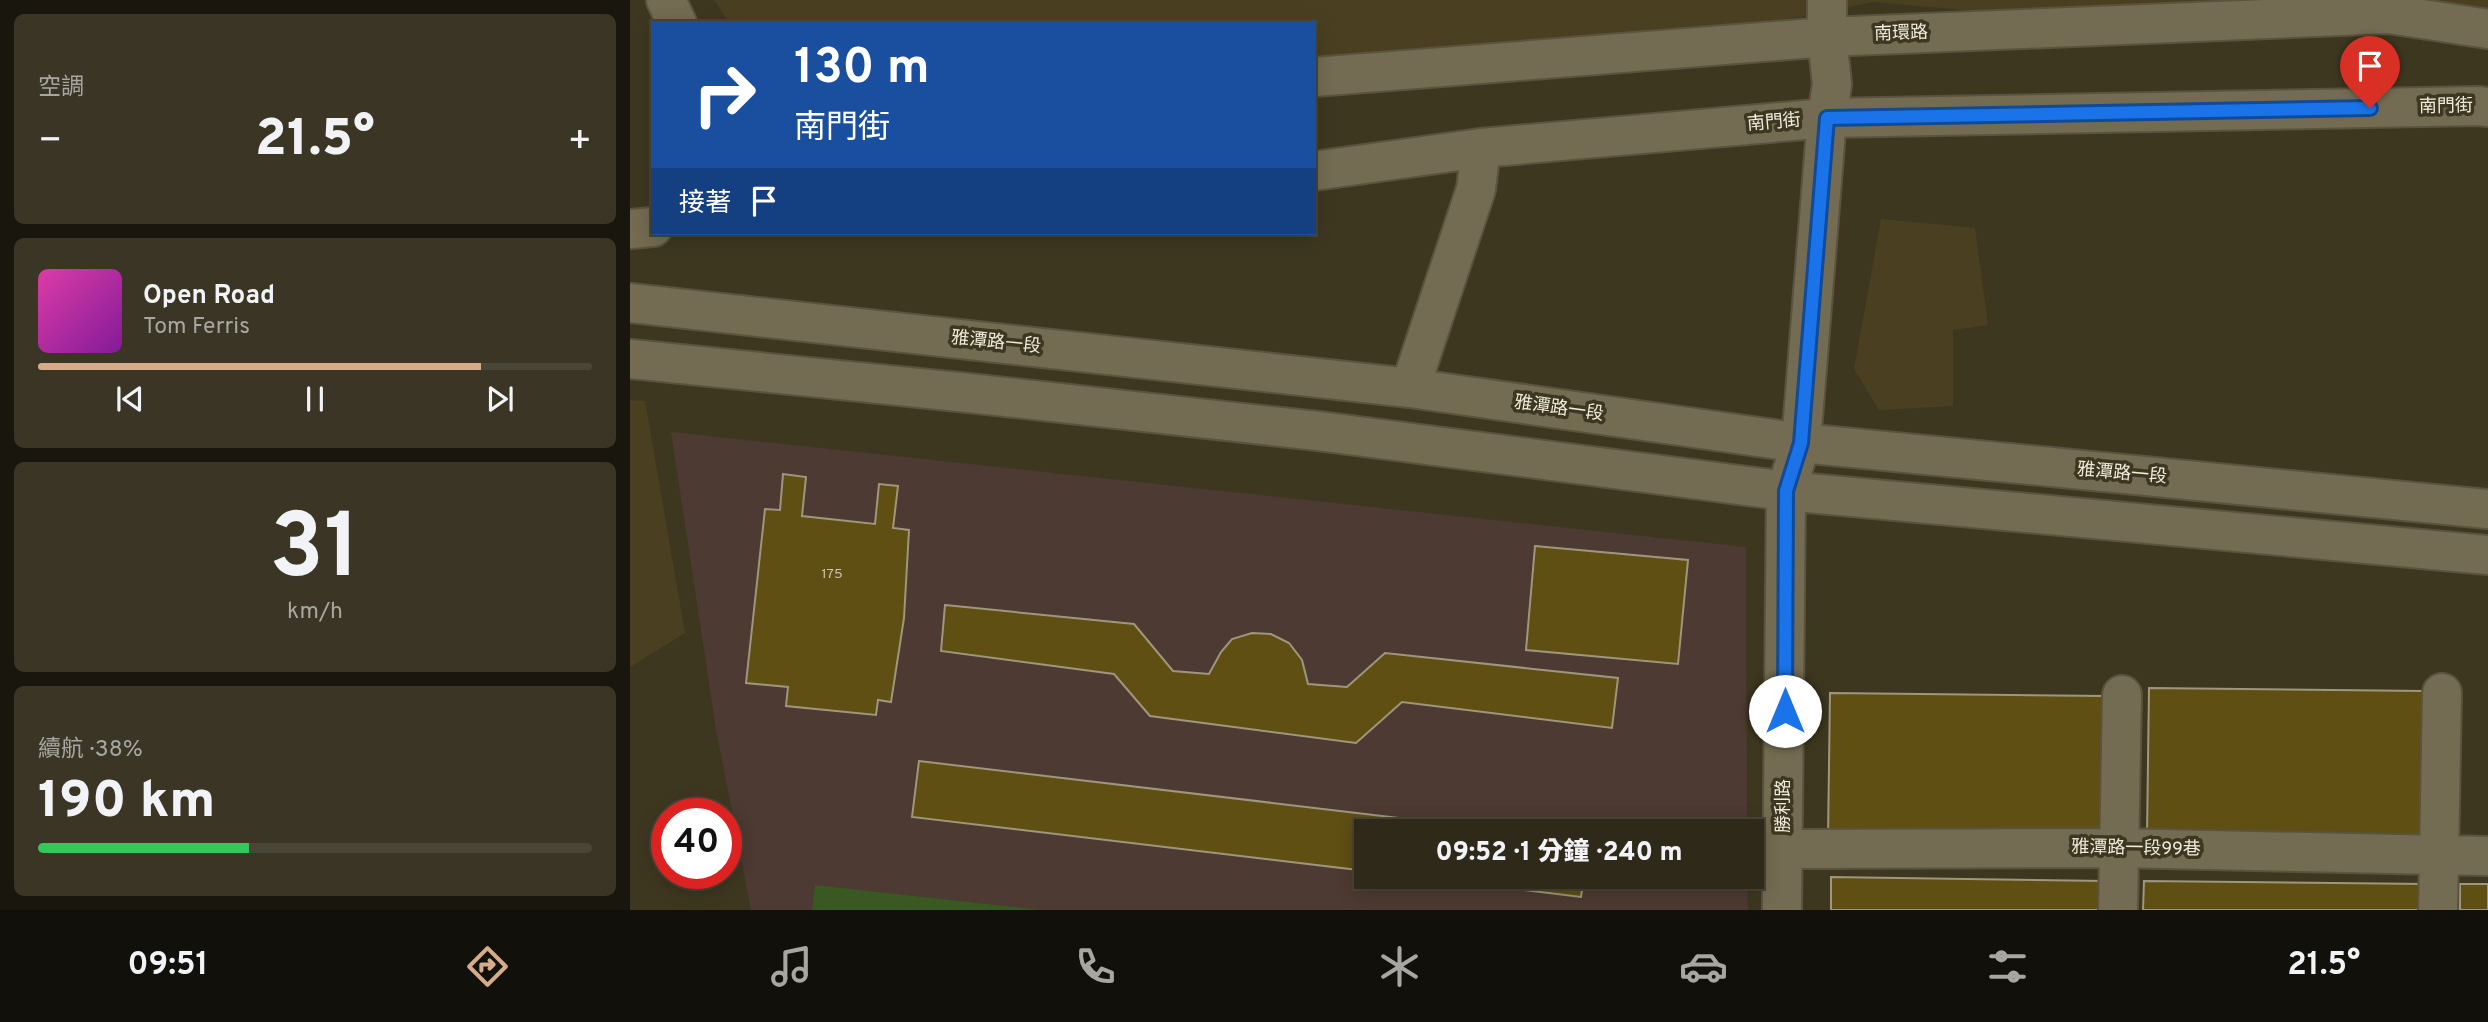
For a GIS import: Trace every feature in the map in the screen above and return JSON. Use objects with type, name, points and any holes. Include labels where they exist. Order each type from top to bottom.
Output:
[{"type":"street","points":[[666,0],[676,21]]},
{"type":"street","name":"南環路","points":[[1316,77],[1828,18],[2390,7],[2488,29]]},
{"type":"street","name":"勝利路","points":[[1782,910],[1786,491],[1801,443],[1832,83],[1828,18]]},
{"type":"street","name":"南門街","points":[[1316,171],[1481,148],[1827,118],[2488,107]]},
{"type":"street","points":[[1410,388],[1476,189],[1481,148]]},
{"type":"street","points":[[630,229],[651,227]]},
{"type":"street","name":"雅潭路一段","points":[[630,303],[1410,388],[1801,443],[2488,509]]},
{"type":"street","points":[[630,359],[959,391],[1290,428],[1786,491],[2488,555]]},
{"type":"street","points":[[2438,910],[2442,693]]},
{"type":"street","points":[[2118,910],[2122,695]]},
{"type":"street","name":"雅潭路一段99巷","points":[[1784,849],[2119,848],[2488,856]]},
{"type":"shaded area","points":[[714,0],[2488,0],[2488,30],[2171,28],[1873,2],[1657,46],[1316,71],[1316,21],[728,21]]},
{"type":"shaded area","points":[[1881,219],[1975,228],[1988,325],[1953,330],[1953,406],[1879,410],[1854,369]]},
{"type":"shaded area","points":[[630,400],[645,401],[685,633],[630,667]]},
{"type":"shaded area","points":[[671,432],[1746,547],[1747,819],[1354,819],[1354,889],[1747,889],[1748,910],[751,910],[742,863],[742,798],[729,798],[716,729]]},
{"type":"green space","points":[[815,885],[1040,910],[812,910]]},
{"type":"building","points":[[783,474],[806,477],[802,516],[875,524],[879,484],[898,486],[893,528],[909,530],[904,618],[891,702],[878,700],[876,715],[786,706],[788,687],[746,683],[765,509],[780,510]]},
{"type":"building","points":[[1535,546],[1688,560],[1678,664],[1526,650]]},
{"type":"building","points":[[945,605],[1134,624],[1173,671],[1209,674],[1232,639],[1252,633],[1271,634],[1289,643],[1302,660],[1308,684],[1347,687],[1385,653],[1618,678],[1612,728],[1402,702],[1356,743],[1150,716],[1114,674],[941,651]]},
{"type":"building","points":[[2149,688],[2424,691],[2422,841],[2147,837]]},
{"type":"building","points":[[1830,693],[2103,696],[2101,841],[1828,838]]},
{"type":"building","points":[[919,761],[1408,819],[1354,819],[1354,869],[912,817]]},
{"type":"building","points":[[1831,877],[2106,881],[2105,910],[1831,910]]},
{"type":"building","points":[[2144,881],[2427,884],[2426,910],[2143,910]]},
{"type":"building","points":[[2460,884],[2488,884],[2488,910],[2460,910]]},
{"type":"building","points":[[1515,889],[1582,889],[1581,897]]},
{"type":"route","points":[[1785,711],[1786,491],[1801,443],[1827,118],[2370,108]]}]
